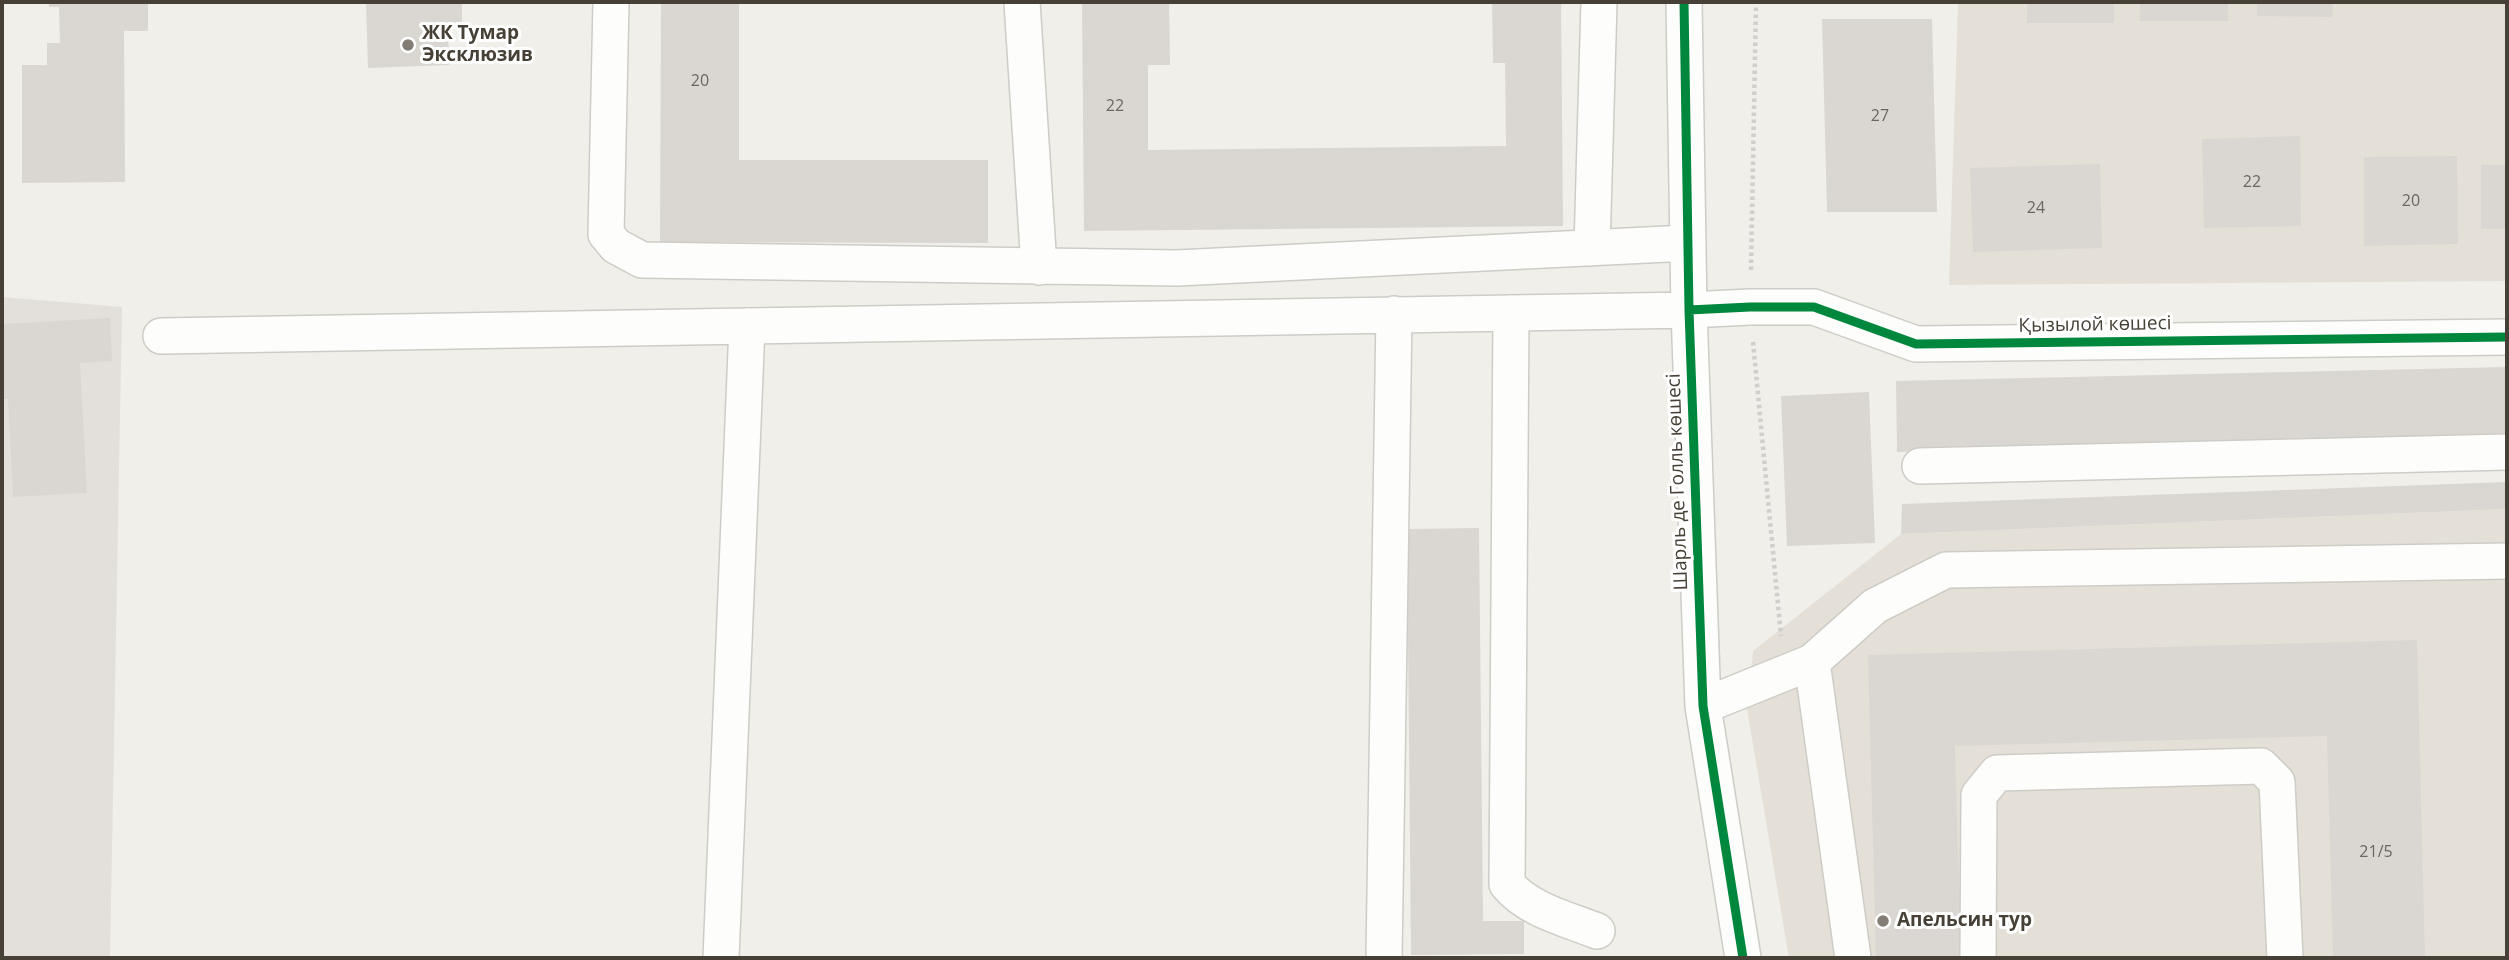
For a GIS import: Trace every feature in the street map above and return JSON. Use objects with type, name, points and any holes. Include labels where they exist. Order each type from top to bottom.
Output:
[{"type":"street","points":[[611,2],[606,234],[616,246],[642,260],[1177,268],[1688,243]]},
{"type":"street","points":[[1022,2],[1039,267]]},
{"type":"street","points":[[1592,248],[1599,2]]},
{"type":"street","name":"Шарль де Голль көшесі","points":[[1684,2],[1689,310],[1703,706],[1743,958]]},
{"type":"street","name":"Қызылой көшесі","points":[[161,336],[1814,307],[1916,344],[2507,337]]},
{"type":"street","points":[[1511,313],[1507,884],[1515,894],[1529,903],[1597,931]]},
{"type":"street","points":[[1384,958],[1394,314]]},
{"type":"street","points":[[721,958],[747,326]]},
{"type":"street","points":[[1920,466],[2507,452]]},
{"type":"street","points":[[1703,706],[1798,667],[1875,606],[1946,570],[2507,561]]},
{"type":"street","points":[[1798,667],[1853,958]]},
{"type":"street","points":[[1978,958],[1979,795],[1997,773],[2261,766],[2277,782],[2285,958]]},
{"type":"path","points":[[1756,2],[1750,307],[1798,667]]},
{"type":"shaded area","points":[[1958,2],[2507,2],[2507,281],[1949,285]]},
{"type":"shaded area","points":[[2,297],[122,307],[110,958],[2,958]]},
{"type":"shaded area","points":[[2507,509],[2507,958],[1789,958],[1747,709],[1753,651],[1901,534]]},
{"type":"building","points":[[49,2],[148,2],[148,31],[124,31],[125,182],[22,183],[22,65],[47,65],[47,43],[60,43],[59,7],[49,7]]},
{"type":"building","name":"ЖК Тумар Эксклюзив","points":[[366,2],[462,2],[462,25],[448,25],[449,65],[368,68]]},
{"type":"building","points":[[661,2],[739,2],[739,160],[988,160],[988,243],[660,242]]},
{"type":"building","points":[[1082,2],[1169,2],[1170,65],[1148,65],[1148,150],[1506,146],[1505,63],[1493,63],[1492,2],[1561,2],[1563,226],[1084,231]]},
{"type":"building","points":[[2027,2],[2114,2],[2114,23],[2027,23]]},
{"type":"building","points":[[2140,2],[2228,2],[2228,21],[2140,21]]},
{"type":"building","points":[[2257,2],[2333,2],[2332,17],[2257,16]]},
{"type":"building","points":[[1822,19],[1932,19],[1937,212],[1827,212]]},
{"type":"building","points":[[2300,136],[2301,226],[2204,228],[2202,139]]},
{"type":"building","points":[[2457,156],[2458,244],[2364,246],[2364,157]]},
{"type":"building","points":[[2100,164],[2102,248],[1973,252],[1970,168]]},
{"type":"building","points":[[2481,165],[2507,165],[2507,229],[2481,229]]},
{"type":"building","points":[[110,318],[112,361],[80,363],[87,493],[13,497],[8,399],[2,399],[2,324]]},
{"type":"building","points":[[2507,367],[2507,437],[1897,452],[1896,381]]},
{"type":"building","points":[[1869,392],[1875,543],[1787,546],[1781,396]]},
{"type":"building","points":[[2507,482],[2507,509],[1901,534],[1902,504]]},
{"type":"building","points":[[1479,528],[1483,921],[1524,921],[1524,954],[1411,955],[1407,529]]},
{"type":"building","points":[[2417,640],[2425,958],[2333,958],[2327,736],[1955,746],[1961,958],[1876,958],[1868,655]]},
{"type":"cycle path","points":[[1684,2],[1689,310],[1703,706],[1743,958]]},
{"type":"cycle path","points":[[1689,310],[1814,307],[1916,344],[2507,337]]},
{"type":"place","name":"ЖК Тумар Эксклюзив","points":[[408,45]]},
{"type":"place","name":"Апельсин тур","points":[[1883,921]]}]
